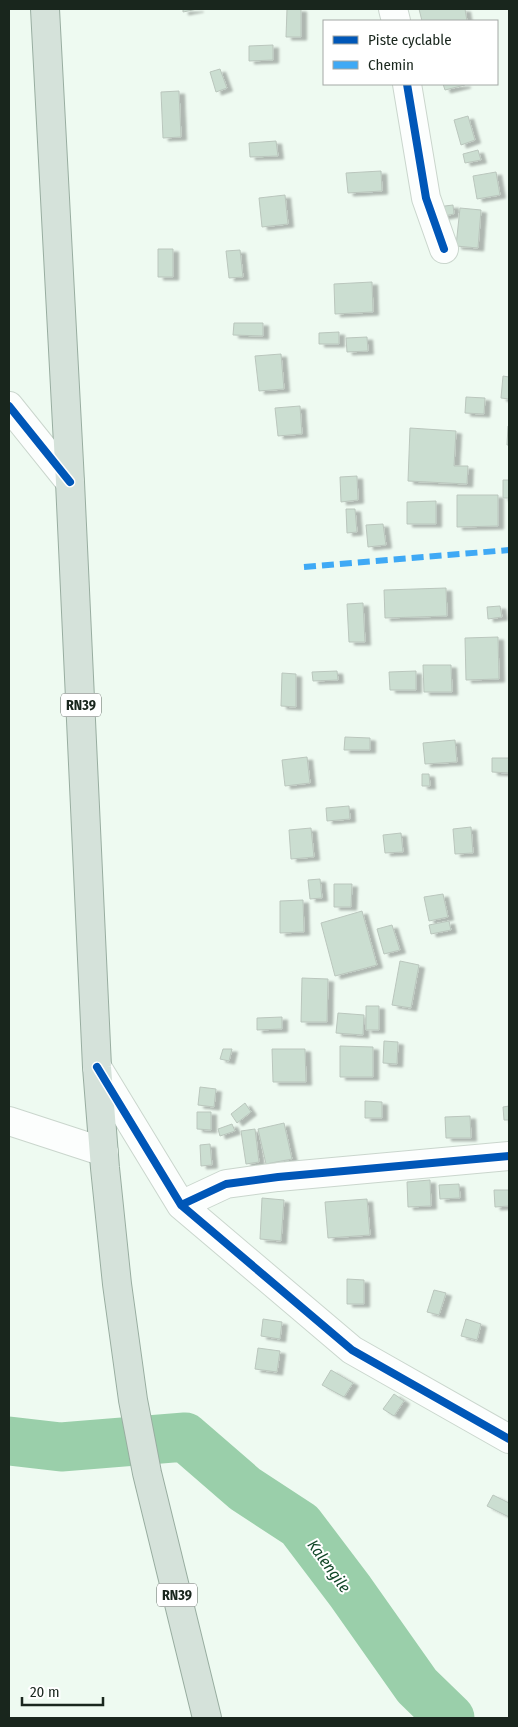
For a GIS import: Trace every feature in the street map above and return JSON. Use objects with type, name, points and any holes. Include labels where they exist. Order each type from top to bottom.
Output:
[{"type":"highway","name":"RN39","points":[[45,9],[98,1066],[104,1152],[117,1284],[133,1400],[147,1472],[207,1718]]},
{"type":"street","points":[[407,85],[426,198],[444,249]]},
{"type":"street","points":[[9,406],[70,482]]},
{"type":"street","points":[[98,1066],[181,1205],[352,1350],[509,1439]]},
{"type":"street","points":[[9,1121],[104,1152]]},
{"type":"street","points":[[181,1205],[226,1184],[278,1177],[509,1156]]},
{"type":"building","points":[[183,9],[198,9],[183,12]]},
{"type":"building","points":[[287,9],[301,9],[301,37],[286,37]]},
{"type":"building","points":[[419,9],[465,9],[467,20],[422,20]]},
{"type":"building","points":[[273,45],[273,60],[249,61],[249,46]]},
{"type":"building","points":[[220,69],[227,88],[216,92],[210,72]]},
{"type":"building","points":[[443,85],[465,85],[445,90]]},
{"type":"building","points":[[179,91],[181,137],[163,138],[161,92]]},
{"type":"building","points":[[468,116],[475,140],[461,145],[454,120]]},
{"type":"building","points":[[276,141],[278,156],[250,157],[249,143]]},
{"type":"building","points":[[478,150],[481,160],[465,163],[463,154]]},
{"type":"building","points":[[381,171],[382,191],[348,193],[346,173]]},
{"type":"building","points":[[496,172],[500,195],[477,199],[473,176]]},
{"type":"building","points":[[285,195],[288,224],[262,227],[259,198]]},
{"type":"building","points":[[453,205],[454,214],[439,217],[437,207]]},
{"type":"building","points":[[460,208],[481,210],[478,248],[456,246]]},
{"type":"building","points":[[158,249],[173,249],[173,277],[158,277]]},
{"type":"building","points":[[240,250],[243,277],[229,278],[226,251]]},
{"type":"building","points":[[372,282],[373,312],[335,314],[334,284]]},
{"type":"building","points":[[234,323],[263,323],[263,336],[233,335]]},
{"type":"building","points":[[339,332],[339,344],[319,344],[319,333]]},
{"type":"building","points":[[367,337],[368,351],[347,352],[346,338]]},
{"type":"building","points":[[281,354],[284,389],[259,391],[255,356]]},
{"type":"building","points":[[503,376],[509,377],[509,399],[501,398]]},
{"type":"building","points":[[466,397],[485,398],[484,414],[465,413]]},
{"type":"building","points":[[300,406],[302,434],[278,436],[275,408]]},
{"type":"building","points":[[508,426],[509,445],[507,445]]},
{"type":"building","points":[[410,428],[456,431],[454,466],[468,466],[467,484],[408,481]]},
{"type":"building","points":[[357,476],[358,500],[341,502],[340,477]]},
{"type":"building","points":[[503,480],[509,480],[509,498],[503,498]]},
{"type":"building","points":[[457,495],[498,495],[498,526],[457,527]]},
{"type":"building","points":[[436,501],[436,524],[407,524],[407,502]]},
{"type":"building","points":[[346,509],[355,509],[357,532],[347,533]]},
{"type":"building","points":[[383,524],[386,545],[368,547],[366,525]]},
{"type":"building","points":[[446,588],[447,616],[385,618],[384,590]]},
{"type":"building","points":[[363,603],[365,642],[349,642],[347,604]]},
{"type":"building","points":[[500,606],[502,617],[488,619],[487,607]]},
{"type":"building","points":[[498,637],[499,679],[466,680],[465,638]]},
{"type":"building","points":[[423,665],[451,665],[452,692],[424,692]]},
{"type":"building","points":[[337,671],[338,680],[313,681],[312,672]]},
{"type":"building","points":[[416,671],[416,690],[390,690],[389,672]]},
{"type":"building","points":[[282,673],[296,674],[296,707],[281,706]]},
{"type":"building","points":[[345,737],[370,738],[370,750],[344,750]]},
{"type":"building","points":[[455,740],[457,762],[425,764],[423,743]]},
{"type":"building","points":[[307,757],[310,783],[285,786],[282,760]]},
{"type":"building","points":[[492,758],[509,758],[509,773],[492,772]]},
{"type":"building","points":[[422,774],[429,774],[430,786],[422,786]]},
{"type":"building","points":[[349,806],[350,819],[327,821],[326,808]]},
{"type":"building","points":[[471,827],[473,853],[455,854],[453,829]]},
{"type":"building","points":[[311,828],[314,857],[291,859],[289,830]]},
{"type":"building","points":[[401,833],[403,852],[385,853],[383,835]]},
{"type":"building","points":[[320,879],[322,898],[310,899],[308,880]]},
{"type":"building","points":[[334,884],[352,884],[351,907],[334,907]]},
{"type":"building","points":[[443,894],[448,917],[429,921],[424,897]]},
{"type":"building","points":[[303,900],[304,932],[280,933],[280,901]]},
{"type":"building","points":[[362,911],[377,965],[335,976],[321,923]]},
{"type":"building","points":[[449,921],[451,930],[431,934],[429,925]]},
{"type":"building","points":[[392,925],[400,950],[384,954],[377,929]]},
{"type":"building","points":[[400,961],[419,965],[411,1008],[392,1005]]},
{"type":"building","points":[[302,978],[328,979],[327,1022],[301,1022]]},
{"type":"building","points":[[366,1006],[379,1006],[379,1030],[366,1030]]},
{"type":"building","points":[[338,1013],[364,1015],[363,1035],[336,1033]]},
{"type":"building","points":[[282,1017],[282,1029],[257,1030],[257,1018]]},
{"type":"building","points":[[384,1041],[398,1042],[397,1064],[383,1063]]},
{"type":"building","points":[[340,1046],[373,1047],[373,1077],[340,1077]]},
{"type":"building","points":[[223,1049],[232,1049],[229,1061],[220,1059]]},
{"type":"building","points":[[272,1049],[305,1049],[306,1082],[273,1082]]},
{"type":"building","points":[[200,1087],[216,1089],[214,1107],[198,1105]]},
{"type":"building","points":[[365,1101],[382,1102],[382,1118],[365,1118]]},
{"type":"building","points":[[245,1103],[251,1112],[237,1123],[231,1114]]},
{"type":"building","points":[[509,1106],[509,1120],[504,1120],[503,1107]]},
{"type":"building","points":[[197,1112],[211,1112],[211,1130],[197,1129]]},
{"type":"building","points":[[470,1116],[471,1138],[446,1138],[445,1117]]},
{"type":"building","points":[[284,1123],[292,1159],[266,1164],[258,1129]]},
{"type":"building","points":[[232,1124],[235,1131],[220,1136],[218,1129]]},
{"type":"building","points":[[255,1129],[259,1162],[246,1164],[241,1131]]},
{"type":"building","points":[[210,1144],[212,1165],[201,1166],[200,1145]]},
{"type":"building","points":[[430,1180],[431,1206],[408,1207],[407,1182]]},
{"type":"building","points":[[459,1184],[460,1198],[440,1199],[439,1185]]},
{"type":"building","points":[[494,1190],[509,1190],[509,1206],[495,1207]]},
{"type":"building","points":[[262,1198],[284,1200],[281,1241],[260,1239]]},
{"type":"building","points":[[367,1199],[370,1235],[328,1238],[325,1202]]},
{"type":"building","points":[[347,1279],[364,1280],[364,1304],[347,1304]]},
{"type":"building","points":[[434,1290],[446,1293],[439,1315],[427,1312]]},
{"type":"building","points":[[263,1319],[282,1322],[280,1339],[261,1336]]},
{"type":"building","points":[[466,1319],[481,1324],[477,1340],[461,1336]]},
{"type":"building","points":[[258,1348],[280,1351],[277,1372],[255,1369]]},
{"type":"building","points":[[331,1370],[353,1383],[344,1397],[322,1385]]},
{"type":"building","points":[[394,1394],[404,1401],[394,1416],[383,1409]]},
{"type":"building","points":[[493,1495],[509,1503],[509,1517],[487,1506]]},
{"type":"waterway","name":"Kalengile","points":[[9,1441],[61,1447],[185,1437],[245,1489],[300,1525],[350,1591],[417,1686],[450,1718]]},
{"type":"marked path","points":[[304,567],[509,550]]},
{"type":"cycle path","points":[[407,85],[426,198],[444,249]]},
{"type":"cycle path","points":[[9,406],[70,482]]},
{"type":"cycle path","points":[[97,1067],[181,1205],[352,1350],[509,1439]]},
{"type":"cycle path","points":[[181,1205],[226,1184],[278,1177],[509,1156]]}]
